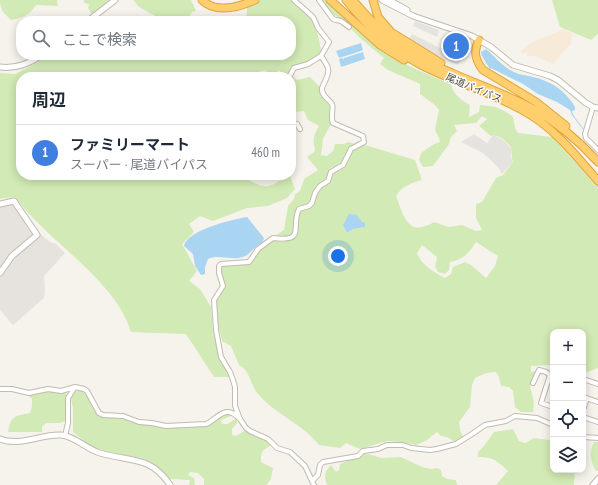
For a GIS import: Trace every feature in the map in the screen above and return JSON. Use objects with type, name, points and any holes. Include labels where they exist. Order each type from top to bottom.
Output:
[{"type":"highway","points":[[202,0],[212,7],[222,8],[241,5],[254,0]]},
{"type":"highway","points":[[238,0],[254,0]]},
{"type":"highway","points":[[330,0],[380,45],[411,64],[430,73],[488,94]]},
{"type":"highway","points":[[334,0],[348,16]]},
{"type":"highway","name":"尾道バイパス","points":[[346,0],[365,22],[396,50],[432,70],[522,110],[550,129],[560,138],[598,181]]},
{"type":"highway","name":"尾道バイパス","points":[[353,0],[376,26],[392,40],[436,66],[523,103],[559,126],[598,160]]},
{"type":"highway","points":[[373,0],[378,17],[386,27],[403,40],[437,61],[526,102],[548,116],[559,126]]},
{"type":"highway","points":[[479,40],[476,44],[475,53],[477,62],[483,70],[523,93],[550,112],[574,134],[598,160]]},
{"type":"street","points":[[94,16],[114,0]]},
{"type":"street","points":[[292,72],[294,68],[308,64],[321,56],[328,45],[328,39],[320,32],[314,17],[294,0]]},
{"type":"street","points":[[319,0],[333,19],[341,20],[349,27]]},
{"type":"street","points":[[382,0],[413,16],[465,33],[491,47],[513,65],[543,73],[558,80],[595,107],[586,131],[586,138],[598,150]]},
{"type":"street","points":[[389,0],[443,25]]},
{"type":"street","points":[[313,483],[305,466],[290,452],[278,448],[268,439],[250,431],[240,419],[235,406],[235,387],[233,380],[221,357],[216,330],[214,300],[224,286],[219,273],[219,266],[221,264],[249,262],[258,249],[273,238],[285,240],[294,236],[299,209],[309,206],[312,203],[315,193],[320,186],[328,181],[331,172],[343,166],[351,149],[364,142],[363,136],[333,123],[331,118],[332,104],[322,91],[329,73],[328,68],[321,56]]},
{"type":"street","points":[[0,67],[18,67],[34,60]]},
{"type":"street","points":[[296,124],[300,129]]},
{"type":"street","points":[[0,204],[14,202],[37,235],[12,256],[0,273]]},
{"type":"street","points":[[533,383],[538,370],[546,372],[550,375],[541,403],[550,406]]},
{"type":"street","points":[[586,381],[598,384]]},
{"type":"street","points":[[0,389],[12,389],[29,392],[48,389],[62,391],[75,387],[84,389],[87,391],[99,413],[102,415],[123,416],[139,422],[174,426],[206,424],[210,423],[222,413],[228,412],[231,412],[240,419]]},
{"type":"street","points":[[65,436],[68,423],[68,398],[75,387]]},
{"type":"street","points":[[586,398],[598,402]]},
{"type":"street","points":[[313,483],[318,475],[320,465],[323,462],[358,456],[363,451],[387,445],[403,445],[411,448],[430,450],[437,449],[456,444],[485,425],[506,421],[515,416],[537,418],[550,424]]},
{"type":"street","points":[[586,418],[598,422]]},
{"type":"street","points":[[0,439],[16,442],[47,436],[65,436],[100,453],[146,464],[160,472],[170,485]]},
{"type":"street","points":[[586,437],[598,438]]},
{"type":"street","points":[[593,485],[598,479]]},
{"type":"shaded area","points":[[415,21],[439,30],[437,37],[413,26]]},
{"type":"shaded area","points":[[564,29],[571,32],[573,35],[571,36],[572,40],[570,41],[572,42],[553,64],[536,56],[527,56],[527,52],[523,54],[521,51],[531,43]]},
{"type":"shaded area","points":[[412,34],[446,51],[446,53],[460,60],[458,65],[434,54],[409,39]]},
{"type":"shaded area","points":[[474,134],[487,143],[493,135],[502,139],[511,148],[511,158],[513,162],[502,174],[497,166],[483,153],[461,142]]},
{"type":"shaded area","points":[[10,197],[15,198],[40,234],[50,242],[56,244],[65,253],[44,276],[44,298],[13,325],[0,310],[0,201]]},
{"type":"green space","points":[[0,0],[57,0],[58,6],[36,5],[25,16],[16,16],[16,19],[11,20],[4,13]]},
{"type":"green space","points":[[84,0],[111,0],[92,14],[88,8],[89,4],[84,3]]},
{"type":"green space","points":[[133,0],[191,0],[196,11],[192,12],[189,16],[155,16],[139,7]]},
{"type":"green space","points":[[259,0],[292,0],[312,22],[318,34],[321,51],[316,58],[291,69],[289,72],[281,72],[279,70],[277,72],[267,72],[266,70],[258,72],[19,72],[41,60],[296,60],[296,16],[246,16],[247,5]]},
{"type":"green space","points":[[321,0],[326,0],[371,40],[400,61],[451,84],[453,91],[470,105],[469,117],[479,112],[480,105],[494,107],[505,111],[513,117],[515,128],[518,133],[552,137],[598,189],[598,368],[586,373],[586,329],[550,329],[550,365],[531,366],[531,372],[536,371],[530,386],[534,402],[533,412],[521,412],[515,407],[513,391],[509,387],[501,386],[496,372],[486,373],[475,378],[472,385],[470,407],[459,422],[463,437],[455,442],[447,437],[441,436],[437,432],[427,440],[416,445],[387,441],[360,449],[346,443],[340,448],[319,445],[305,431],[273,408],[259,395],[246,371],[239,365],[231,346],[222,341],[215,301],[225,288],[224,280],[221,277],[219,267],[223,265],[249,264],[259,249],[273,240],[279,241],[295,237],[298,226],[298,216],[301,210],[312,206],[316,195],[333,173],[342,169],[353,150],[359,146],[365,145],[415,160],[422,180],[408,185],[396,196],[408,223],[416,228],[434,222],[449,227],[462,225],[476,231],[482,230],[476,218],[476,204],[482,202],[496,178],[503,175],[513,162],[511,147],[502,138],[493,135],[491,136],[479,126],[487,119],[482,116],[476,123],[454,125],[457,131],[451,137],[449,144],[433,166],[423,167],[419,160],[421,153],[434,144],[440,142],[435,130],[439,110],[435,105],[420,94],[420,84],[388,70],[380,64],[384,58],[361,39],[342,20],[331,13]],"holes":[[[357,215],[365,227],[353,229],[347,233],[343,225]],[[476,242],[498,256],[495,266],[486,278],[471,265],[465,262],[453,267],[451,274],[445,278],[425,265],[417,253],[422,245],[437,257],[435,266],[438,272],[445,274],[449,270],[450,262],[465,255],[471,250]]]},
{"type":"green space","points":[[552,0],[598,0],[598,34],[591,40],[560,27]]},
{"type":"green space","points":[[0,73],[15,74],[16,180],[250,180],[263,186],[268,186],[280,180],[292,180],[295,189],[287,198],[268,206],[247,208],[213,221],[200,216],[189,224],[194,232],[182,244],[197,271],[189,281],[200,289],[211,307],[213,333],[223,364],[230,377],[214,377],[186,334],[131,332],[124,315],[114,300],[89,270],[46,231],[15,197],[0,199]]},
{"type":"green space","points":[[310,77],[321,88],[320,93],[330,104],[329,118],[331,124],[323,139],[321,155],[327,156],[333,151],[335,144],[349,142],[355,144],[351,147],[341,163],[331,168],[328,172],[328,179],[320,183],[316,188],[309,205],[297,208],[292,236],[286,239],[275,236],[284,230],[288,206],[294,199],[295,194],[300,191],[304,179],[318,170],[307,157],[314,152],[314,137],[319,126],[308,120],[304,111],[296,112],[296,79]]},
{"type":"green space","points":[[80,390],[87,393],[100,417],[123,417],[152,424],[204,425],[221,415],[229,413],[231,416],[221,420],[222,424],[228,424],[237,419],[237,423],[232,429],[232,435],[236,436],[246,430],[256,437],[268,441],[270,446],[262,452],[261,462],[273,468],[271,479],[266,485],[204,485],[204,479],[198,473],[190,472],[188,475],[194,478],[195,485],[189,485],[190,480],[170,479],[154,464],[145,459],[95,448],[73,432],[73,409],[71,397],[73,393]]},
{"type":"green space","points":[[45,391],[66,393],[66,421],[59,423],[46,423],[42,427],[42,432],[8,432],[10,423],[14,418],[30,413],[32,399],[29,396],[29,393]]},
{"type":"green space","points":[[513,429],[519,441],[525,443],[534,438],[550,440],[550,473],[575,473],[574,485],[496,485],[508,471],[495,460],[478,457],[478,452],[494,432]]},
{"type":"green space","points":[[594,442],[598,442],[598,471],[596,471],[591,460],[591,449]]},
{"type":"green space","points":[[364,453],[382,458],[401,457],[422,467],[431,469],[437,468],[441,470],[442,476],[447,479],[456,480],[457,485],[327,485],[325,474],[331,465],[336,472],[339,470],[340,464]]},
{"type":"water","points":[[361,43],[363,50],[339,58],[336,51]]},
{"type":"water","points":[[486,49],[508,69],[519,74],[546,81],[563,92],[575,107],[575,110],[572,111],[573,114],[584,131],[572,115],[570,110],[557,102],[538,94],[523,84],[491,68],[490,69],[481,54],[481,52]]},
{"type":"water","points":[[363,52],[365,59],[341,67],[339,59],[343,58],[344,60],[344,58]]},
{"type":"water","points":[[349,214],[357,215],[362,222],[365,223],[365,227],[353,229],[347,233],[343,225]]},
{"type":"water","points":[[247,217],[264,238],[263,242],[243,257],[216,257],[208,259],[205,267],[205,274],[201,275],[195,266],[193,254],[184,246],[187,240],[193,235],[212,226]]},
{"type":"place","name":"ファミリーマート","points":[[456,46]]}]
